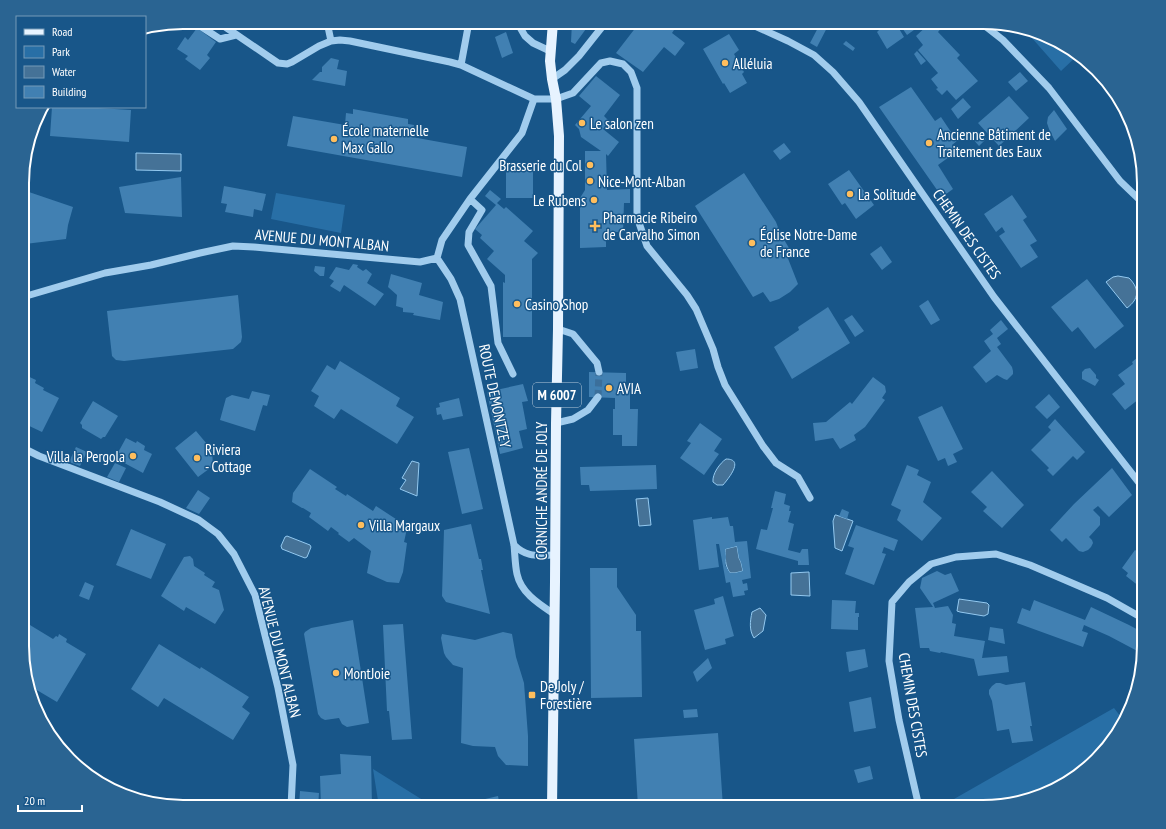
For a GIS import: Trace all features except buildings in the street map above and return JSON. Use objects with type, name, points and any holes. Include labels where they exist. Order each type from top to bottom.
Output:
[{"type":"main road","name":"M 6007","points":[[552,29],[550,51],[552,79]]},
{"type":"main road","name":"CORNICHE ANDRÉ DE JOLY","points":[[552,79],[560,136],[552,800]]},
{"type":"street","points":[[205,29],[220,39],[236,35]]},
{"type":"street","points":[[228,29],[278,63],[287,64],[292,62],[330,41],[350,41],[462,65],[534,99],[556,99],[573,92],[601,63],[610,61],[623,64],[631,72],[637,88],[637,217],[647,246],[687,295],[696,309],[706,330],[725,385],[763,446],[776,463],[798,477],[810,498]]},
{"type":"street","points":[[328,29],[330,41]]},
{"type":"street","points":[[462,65],[468,29]]},
{"type":"street","points":[[521,29],[524,36],[533,43],[550,51]]},
{"type":"street","points":[[552,79],[565,70],[579,56],[600,29]]},
{"type":"street","name":"CHEMIN DES CISTES","points":[[761,29],[814,55],[833,72],[855,97],[994,297],[1137,480]]},
{"type":"street","points":[[989,29],[1003,40],[1049,88],[1120,181],[1137,197]]},
{"type":"street","points":[[437,258],[442,240],[470,199],[522,133],[534,99]]},
{"type":"street","points":[[470,199],[482,210],[469,232],[468,245],[491,286],[498,343],[513,374]]},
{"type":"street","name":"AVENUE DU MONT ALBAN","points":[[29,295],[106,273],[151,265],[233,246],[254,246],[420,262],[437,258]]},
{"type":"street","name":"ROUTE DEMONTZEY","points":[[437,258],[451,279],[460,299],[514,546],[517,574],[522,584],[536,602],[554,614]]},
{"type":"street","points":[[558,329],[573,334],[597,363],[599,372]]},
{"type":"street","points":[[556,423],[572,419],[588,410],[598,397]]},
{"type":"street","name":"AVENUE DU MONT ALBAN","points":[[29,451],[160,502],[199,520],[218,534],[234,554],[255,594],[278,688],[293,765],[290,800]]},
{"type":"street","points":[[514,546],[527,554],[555,555]]},
{"type":"street","name":"CHEMIN DES CISTES","points":[[917,800],[899,720],[890,661],[892,602],[909,582],[931,564],[956,557],[996,554],[1030,565],[1107,598],[1137,615]]},
{"type":"green space","points":[[1031,37],[1051,45],[1074,59],[1061,71]]},
{"type":"green space","points":[[276,193],[345,205],[341,233],[271,219]]},
{"type":"green space","points":[[1114,708],[1120,716],[1105,740],[1092,755],[1077,768],[1051,784],[1023,795],[1003,799],[952,800]]},
{"type":"green space","points":[[373,769],[423,800],[378,800]]},
{"type":"water","points":[[136,153],[181,154],[181,171],[136,170]]},
{"type":"water","points":[[1118,276],[1129,278],[1135,286],[1137,294],[1136,297],[1127,308],[1106,282],[1113,277]]},
{"type":"water","points":[[726,459],[734,462],[734,470],[723,485],[717,485],[713,482],[715,472],[721,463]]},
{"type":"water","points":[[412,461],[419,463],[417,496],[400,489],[406,480],[402,478]]},
{"type":"water","points":[[648,498],[651,525],[639,526],[636,499]]},
{"type":"water","points":[[835,515],[853,521],[842,551],[835,548],[833,521]]},
{"type":"water","points":[[287,536],[310,545],[311,547],[307,557],[305,558],[282,549],[281,546],[285,537]]},
{"type":"water","points":[[737,546],[743,571],[730,573],[726,564],[725,549]]},
{"type":"water","points":[[809,572],[810,596],[791,595],[791,573]]},
{"type":"water","points":[[959,599],[987,603],[989,605],[988,614],[984,616],[957,611]]},
{"type":"water","points":[[760,608],[766,615],[763,631],[754,638],[750,626],[752,612]]},
{"type":"tunnel","points":[[598,397],[599,372]]},
{"type":"place","name":"Alléluia","points":[[725,63]]},
{"type":"place","name":"Le salon zen","points":[[582,123]]},
{"type":"place","name":"École maternelle Max Gallo","points":[[334,139]]},
{"type":"place","name":"Ancienne Bâtiment de Traitement des Eaux","points":[[929,143]]},
{"type":"place","name":"Brasserie du Col","points":[[590,165]]},
{"type":"place","name":"Nice-Mont-Alban","points":[[590,181]]},
{"type":"place","name":"La Solitude","points":[[850,194]]},
{"type":"place","name":"Le Rubens","points":[[594,200]]},
{"type":"place","name":"Pharmacie Ribeiro de Carvalho Simon","points":[[595,226]]},
{"type":"place","name":"Église Notre-Dame de France","points":[[752,243]]},
{"type":"place","name":"Casino Shop","points":[[517,304]]},
{"type":"place","name":"AVIA","points":[[609,388]]},
{"type":"place","name":"Villa la Pergola","points":[[133,456]]},
{"type":"place","name":"Riviera - Cottage","points":[[197,458]]},
{"type":"place","name":"Villa Margaux","points":[[361,525]]},
{"type":"place","name":"MontJoie","points":[[336,673]]},
{"type":"place","name":"De Joly / Forestière","points":[[532,695]]}]
